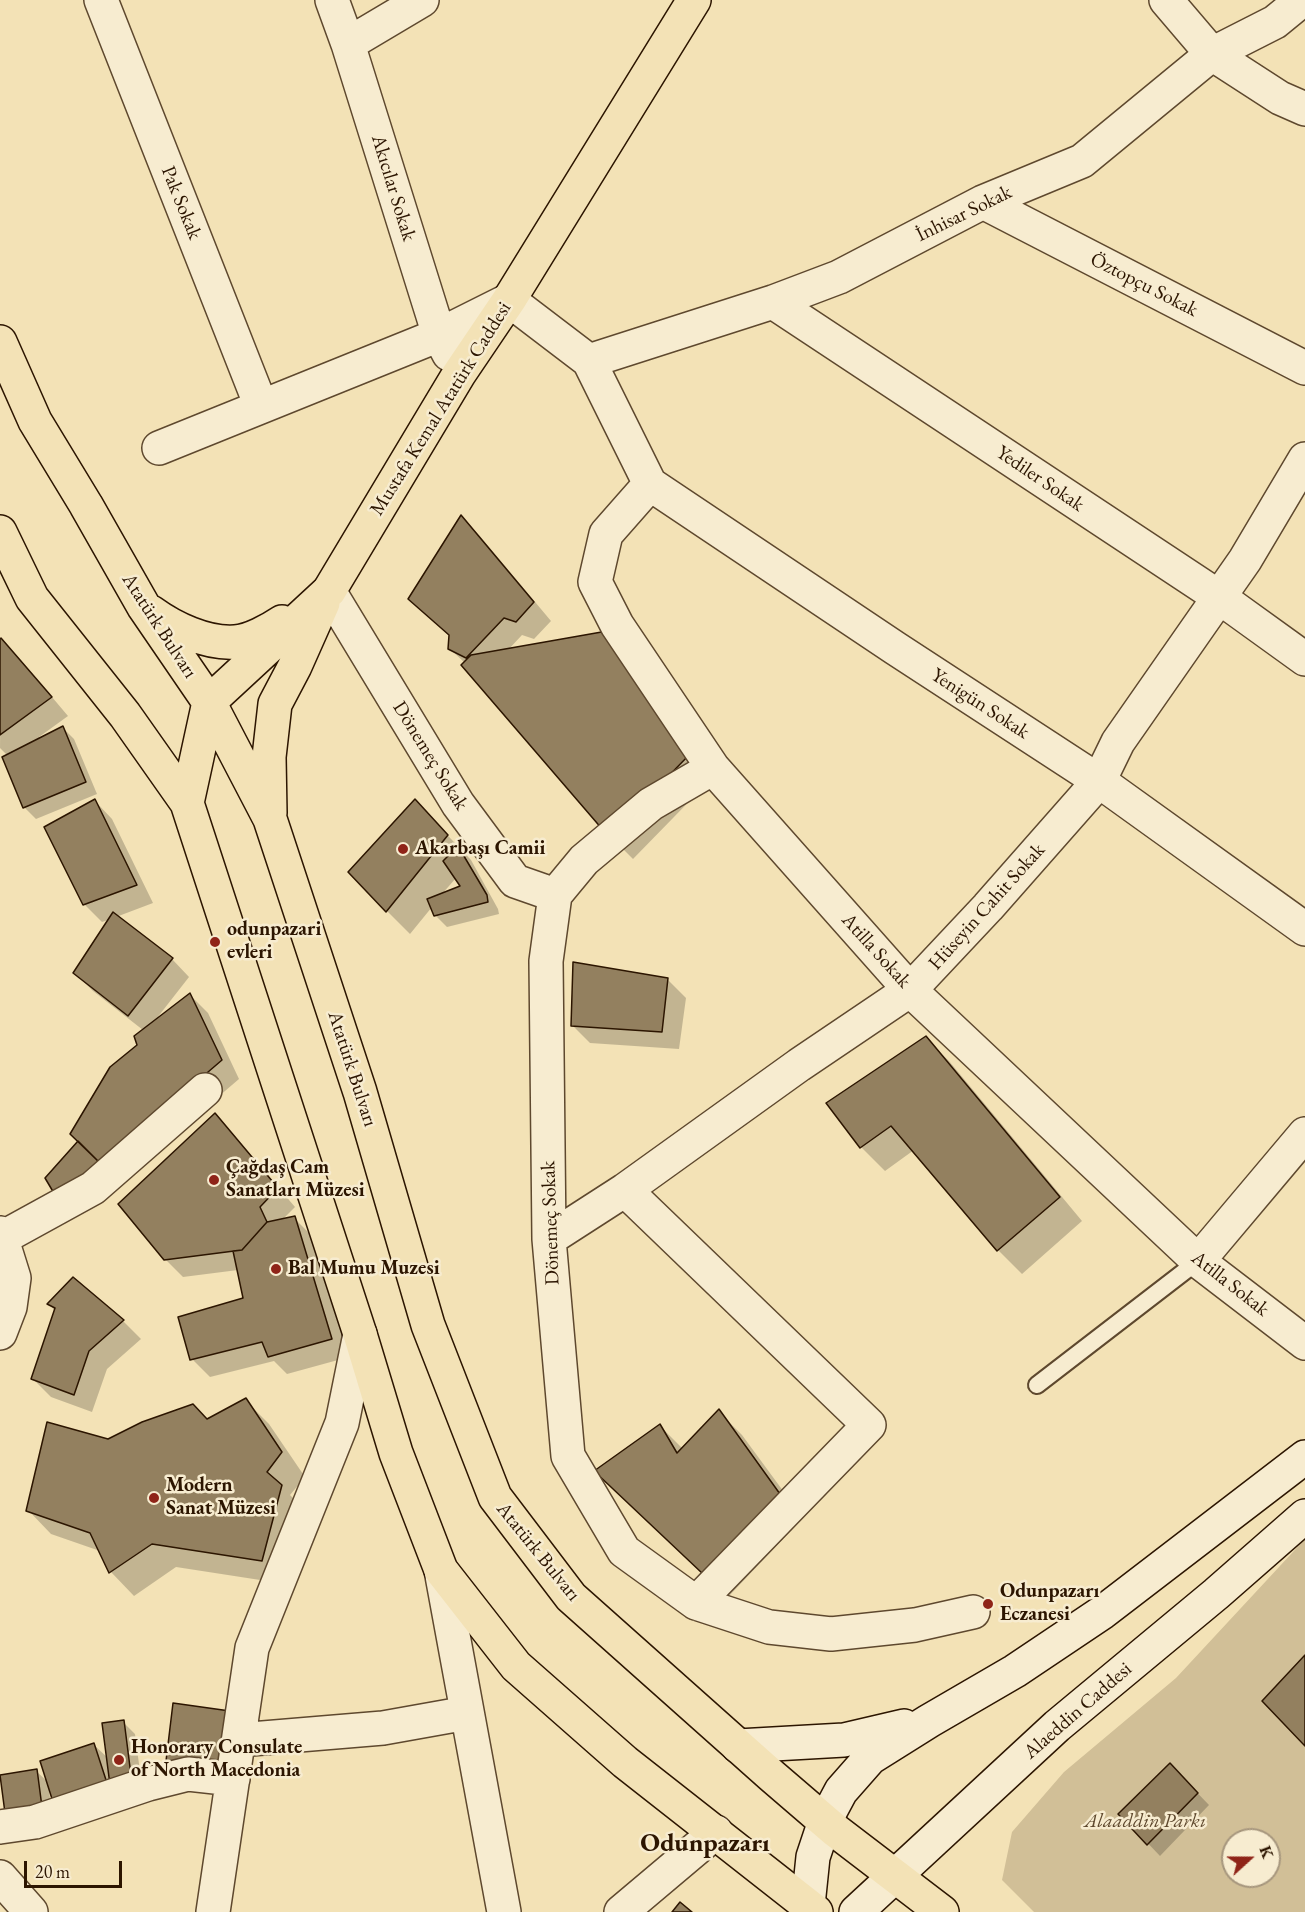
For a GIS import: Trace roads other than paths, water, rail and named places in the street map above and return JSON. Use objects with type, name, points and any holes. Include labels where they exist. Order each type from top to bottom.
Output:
[{"type":"main road","name":"Mustafa Kemal Atatürk Caddesi","points":[[209,702],[329,591],[459,374],[509,300],[694,0]]},
{"type":"main road","name":"Atatürk Bulvarı","points":[[0,342],[35,421],[144,607],[209,702],[270,819],[360,1092],[428,1325],[495,1497],[571,1597],[825,1821],[942,1912]]},
{"type":"main road","points":[[0,401],[35,421]]},
{"type":"main road","points":[[0,532],[32,598]]},
{"type":"main road","points":[[0,572],[32,598],[125,715],[187,803],[360,1334],[396,1453],[441,1570],[516,1666],[626,1762],[812,1909]]},
{"type":"main road","points":[[144,607],[179,630],[210,639],[235,642],[268,631],[329,591]]},
{"type":"main road","points":[[270,819],[269,757],[275,704],[329,591]]},
{"type":"main road","points":[[187,803],[209,702]]},
{"type":"street","name":"Pak Sokak","points":[[101,0],[261,406]]},
{"type":"street","name":"Akıcılar Sokak","points":[[332,0],[348,44],[439,335],[459,374]]},
{"type":"street","points":[[348,44],[422,0]]},
{"type":"street","points":[[1166,0],[1212,54],[1280,98],[1305,109]]},
{"type":"street","name":"İnhisar Sokak","points":[[589,361],[773,302],[838,277],[983,202],[1082,161],[1212,54],[1275,22],[1302,0]]},
{"type":"street","name":"Öztopçu Sokak","points":[[983,202],[1305,368]]},
{"type":"street","points":[[159,448],[439,335],[509,300],[589,361],[650,484]]},
{"type":"street","name":"Yediler Sokak","points":[[773,302],[1219,597],[1305,659]]},
{"type":"street","name":"Hüseyin Cahit Sokak","points":[[549,1239],[625,1190],[799,1065],[910,990],[988,908],[1099,781],[1118,742],[1245,560],[1305,459]]},
{"type":"street","name":"Atilla Sokak","points":[[650,484],[606,534],[595,582],[617,625],[713,768],[910,990],[1198,1261],[1305,1343]]},
{"type":"street","name":"Yenigün Sokak","points":[[650,484],[1099,781],[1305,929]]},
{"type":"street","name":"Dönemeç Sokak","points":[[329,591],[458,804],[515,881],[555,895],[546,961],[549,1239],[568,1456],[624,1551],[696,1603],[769,1628],[831,1634],[915,1625],[973,1612]]},
{"type":"street","points":[[555,895],[584,860],[651,804],[713,768]]},
{"type":"street","points":[[0,1333],[10,1307],[14,1278],[1,1236],[93,1188],[205,1090]]},
{"type":"street","points":[[1198,1261],[1305,1134]]},
{"type":"street","points":[[625,1190],[869,1425],[696,1603]]},
{"type":"street","points":[[213,1912],[252,1648],[342,1422],[360,1334]]},
{"type":"street","points":[[812,1909],[813,1857],[825,1821],[841,1791],[870,1758],[1015,1671],[1103,1612],[1305,1458]]},
{"type":"street","name":"Alaeddin Caddesi","points":[[856,1912],[1057,1726],[1216,1594],[1305,1516]]},
{"type":"street","points":[[441,1570],[504,1912]]},
{"type":"street","points":[[239,1740],[383,1728],[467,1713]]},
{"type":"street","points":[[738,1746],[844,1740],[929,1721]]},
{"type":"street","points":[[0,1827],[35,1822],[148,1784],[188,1774],[233,1779]]},
{"type":"street","points":[[621,1912],[716,1832]]},
{"type":"street","points":[[0,1877],[31,1912]]},
{"type":"lane","points":[[1037,1386],[1198,1261]]},
{"type":"place","name":"Akarbaşı Camii","points":[[403,849]]},
{"type":"place","name":"odunpazari evleri","points":[[215,942]]},
{"type":"place","name":"Çağdaş Cam Sanatları Müzesi","points":[[214,1180]]},
{"type":"place","name":"Bal Mumu Muzesi","points":[[276,1269]]},
{"type":"place","name":"Modern Sanat Müzesi","points":[[154,1498]]},
{"type":"place","name":"Odunpazarı Eczanesi","points":[[988,1604]]},
{"type":"place","name":"Honorary Consulate of North Macedonia","points":[[119,1760]]},
{"type":"district","name":"Odunpazarı","points":[[705,1844]]},
{"type":"park label","name":"Alaaddin Parkı","points":[[1145,1822]]}]
